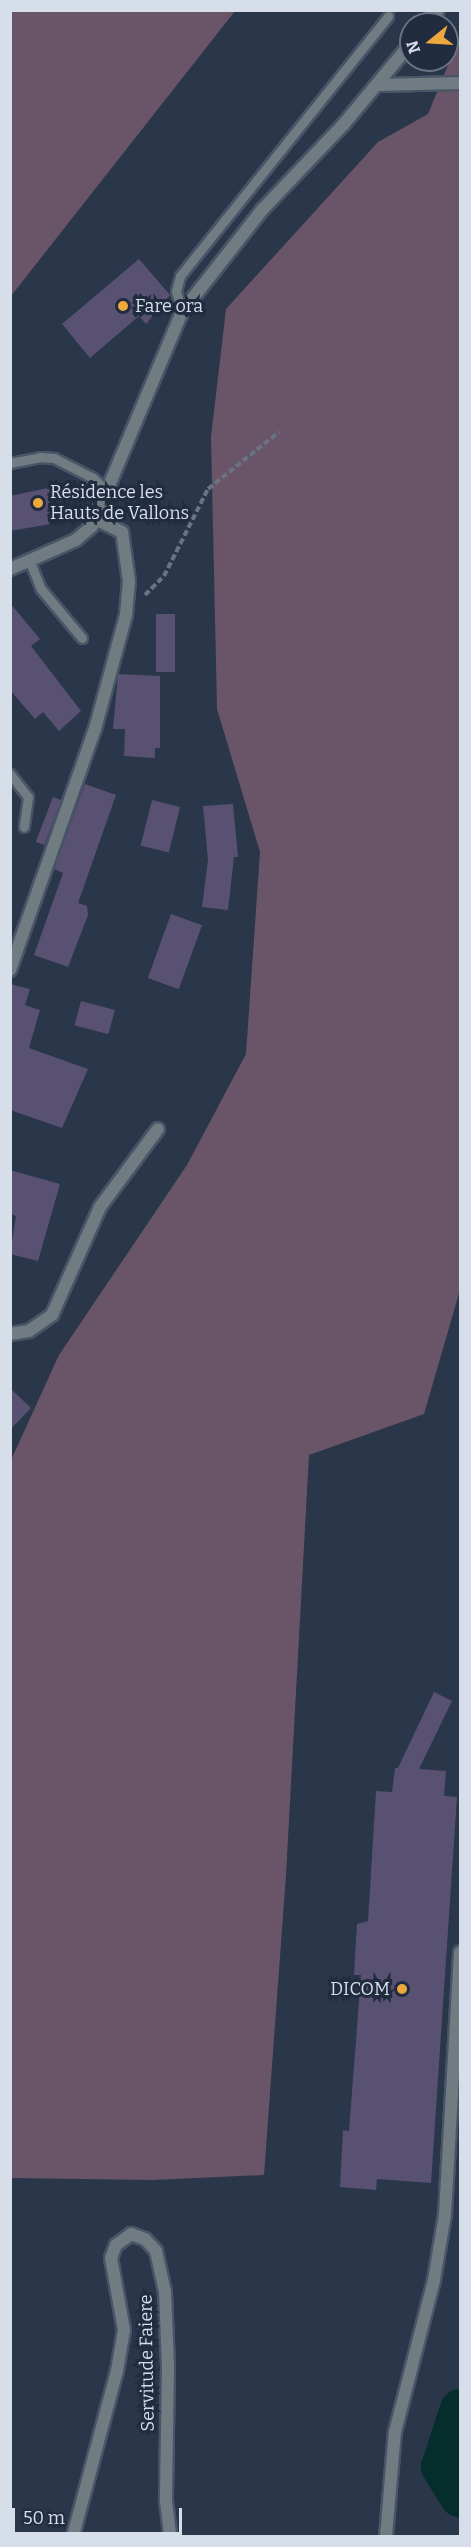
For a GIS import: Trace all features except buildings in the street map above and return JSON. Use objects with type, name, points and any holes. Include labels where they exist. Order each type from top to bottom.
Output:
[{"type":"street","points":[[10,569],[76,540],[95,519],[105,500],[105,489],[182,312],[262,210],[378,85],[399,58]]},
{"type":"street","points":[[378,85],[460,83]]},
{"type":"street","points":[[10,970],[95,729],[126,615],[129,581],[122,532],[115,525],[95,519]]},
{"type":"street","points":[[10,1334],[29,1331],[52,1315],[100,1208],[158,1130]]},
{"type":"street","points":[[386,2536],[395,2432],[434,2280],[445,2214],[460,1952]]},
{"type":"street","name":"Servitude Faiere","points":[[73,2536],[117,2371],[124,2330],[111,2258],[116,2245],[131,2234],[145,2239],[156,2251],[165,2292],[168,2367],[166,2500],[170,2536]]},
{"type":"lane","points":[[182,312],[176,291],[180,276],[388,16]]},
{"type":"lane","points":[[10,463],[40,457],[54,458],[93,478],[105,489]]},
{"type":"lane","points":[[30,562],[41,589],[82,638]]},
{"type":"lane","points":[[10,774],[28,797],[24,827]]},
{"type":"path","points":[[126,615],[164,576],[208,489],[279,432]]},
{"type":"shaded area","points":[[10,11],[235,11],[11,296]]},
{"type":"shaded area","points":[[460,36],[460,1290],[424,1414],[309,1455],[286,1875],[264,2175],[153,2180],[11,2178],[11,1460],[59,1355],[187,1165],[246,1054],[260,852],[217,709],[211,437],[226,309],[378,142],[428,114],[445,72],[459,72]]},
{"type":"waterway","points":[[460,2409],[441,2467],[460,2498]]},
{"type":"place","name":"Fare ora","points":[[123,306]]},
{"type":"place","name":"Résidence les Hauts de Vallons","points":[[38,503]]},
{"type":"place","name":"DICOM","points":[[402,1989]]}]
